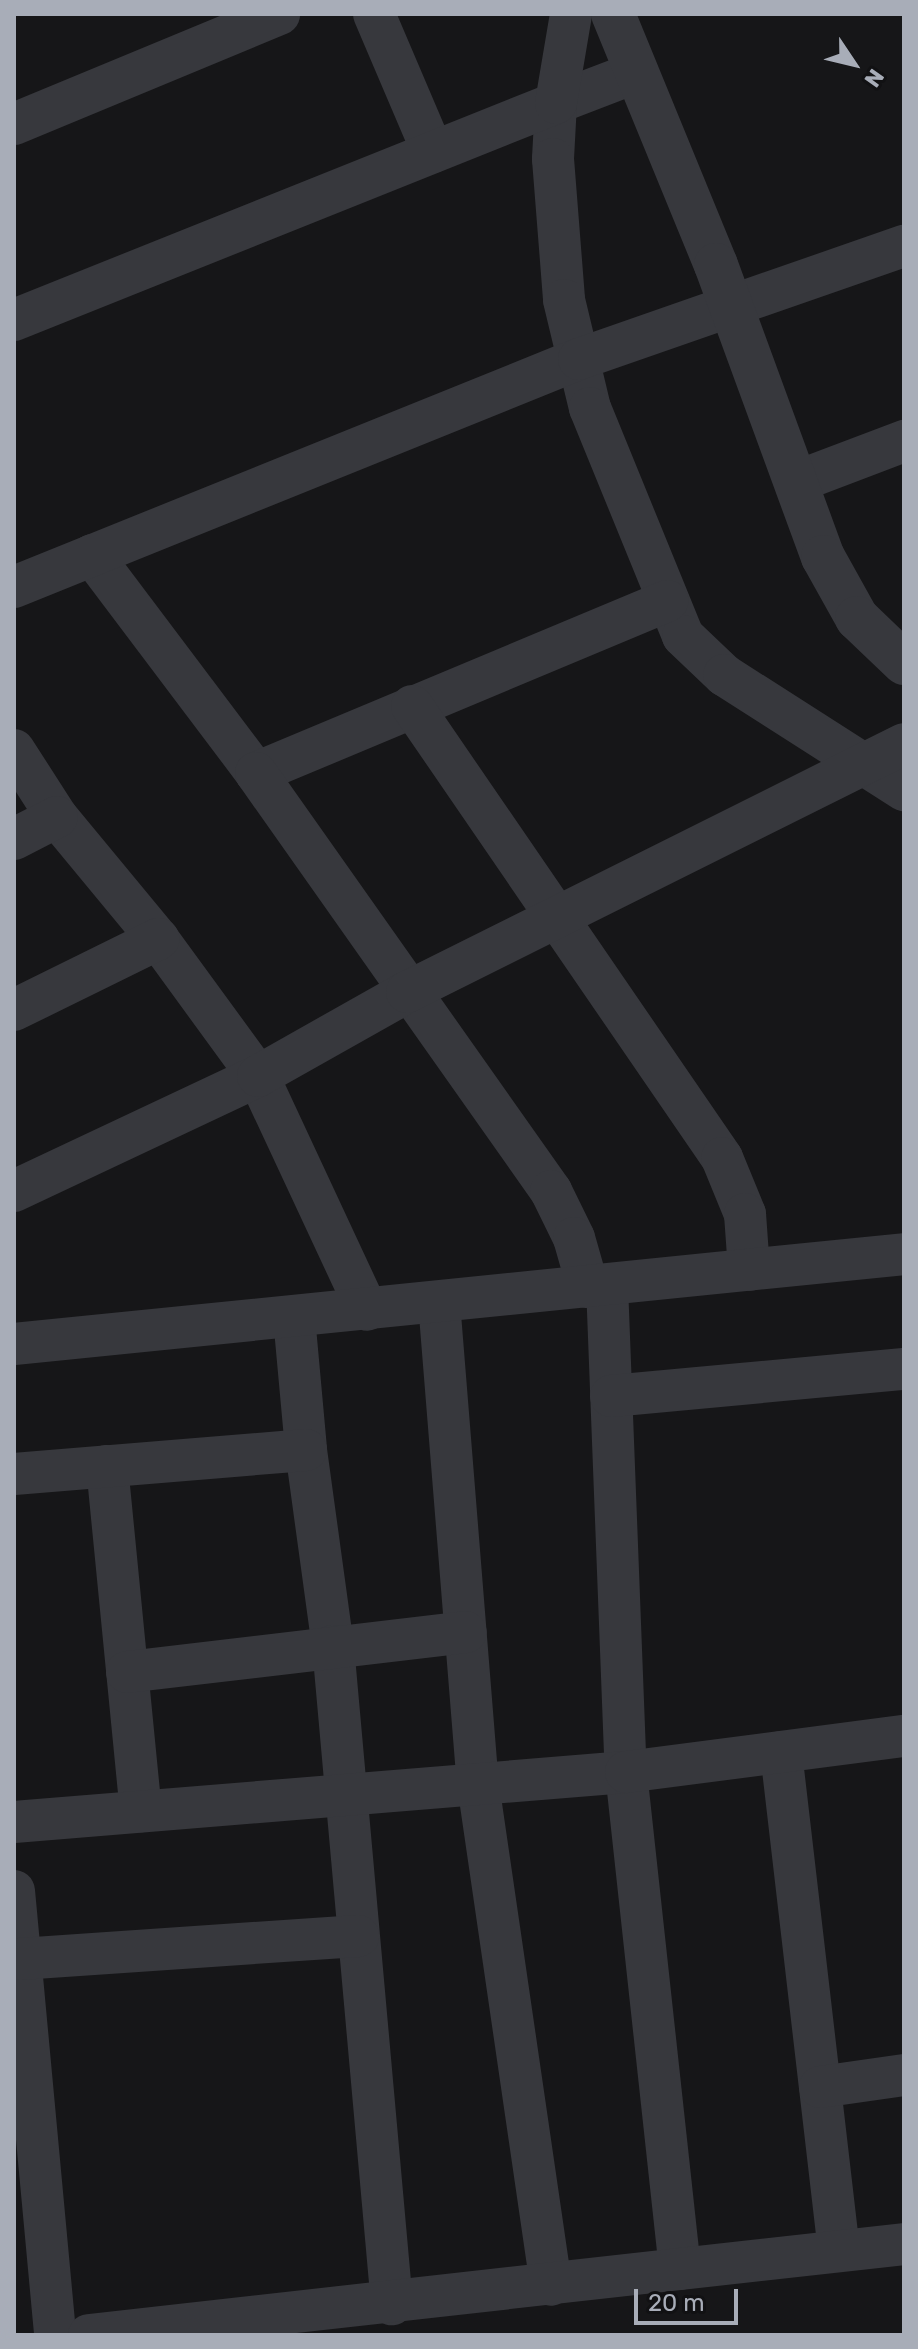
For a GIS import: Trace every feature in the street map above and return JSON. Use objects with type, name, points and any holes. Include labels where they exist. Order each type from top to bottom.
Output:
[{"type":"street","points":[[14,124],[199,29],[279,14]]},
{"type":"street","points":[[374,14],[433,152]]},
{"type":"street","points":[[571,14],[556,103],[553,159],[564,300],[590,408],[683,636],[724,675],[904,790]]},
{"type":"street","points":[[613,14],[733,309],[823,557],[857,618],[899,647]]},
{"type":"street","points":[[14,320],[637,72]]},
{"type":"street","points":[[14,587],[579,359],[733,309],[904,246]]},
{"type":"street","points":[[796,482],[904,441]]},
{"type":"street","points":[[92,555],[256,773],[407,992],[551,1191],[567,1218],[597,1286],[611,1396],[626,1772],[680,2269]]},
{"type":"street","points":[[256,773],[668,601]]},
{"type":"street","points":[[412,706],[722,1158],[745,1214],[749,1270]]},
{"type":"street","points":[[14,1191],[258,1076],[407,992],[904,744]]},
{"type":"street","points":[[14,750],[57,817],[158,939],[258,1076],[367,1310]]},
{"type":"street","points":[[14,839],[57,817]]},
{"type":"street","points":[[14,1010],[158,939]]},
{"type":"street","points":[[14,1344],[904,1254]]},
{"type":"street","points":[[439,1302],[478,1784],[551,2285]]},
{"type":"street","points":[[294,1317],[306,1450],[333,1646],[392,2304]]},
{"type":"street","points":[[611,1396],[904,1369]]},
{"type":"street","points":[[14,1474],[306,1450]]},
{"type":"street","points":[[107,1466],[141,1811]]},
{"type":"street","points":[[127,1672],[466,1632]]},
{"type":"street","points":[[14,1822],[626,1772],[904,1736]]},
{"type":"street","points":[[781,1752],[839,2251]]},
{"type":"street","points":[[14,1891],[55,2335]]},
{"type":"street","points":[[20,1959],[358,1936]]},
{"type":"street","points":[[820,2087],[904,2075]]},
{"type":"street","points":[[89,2335],[392,2304],[904,2244]]}]
